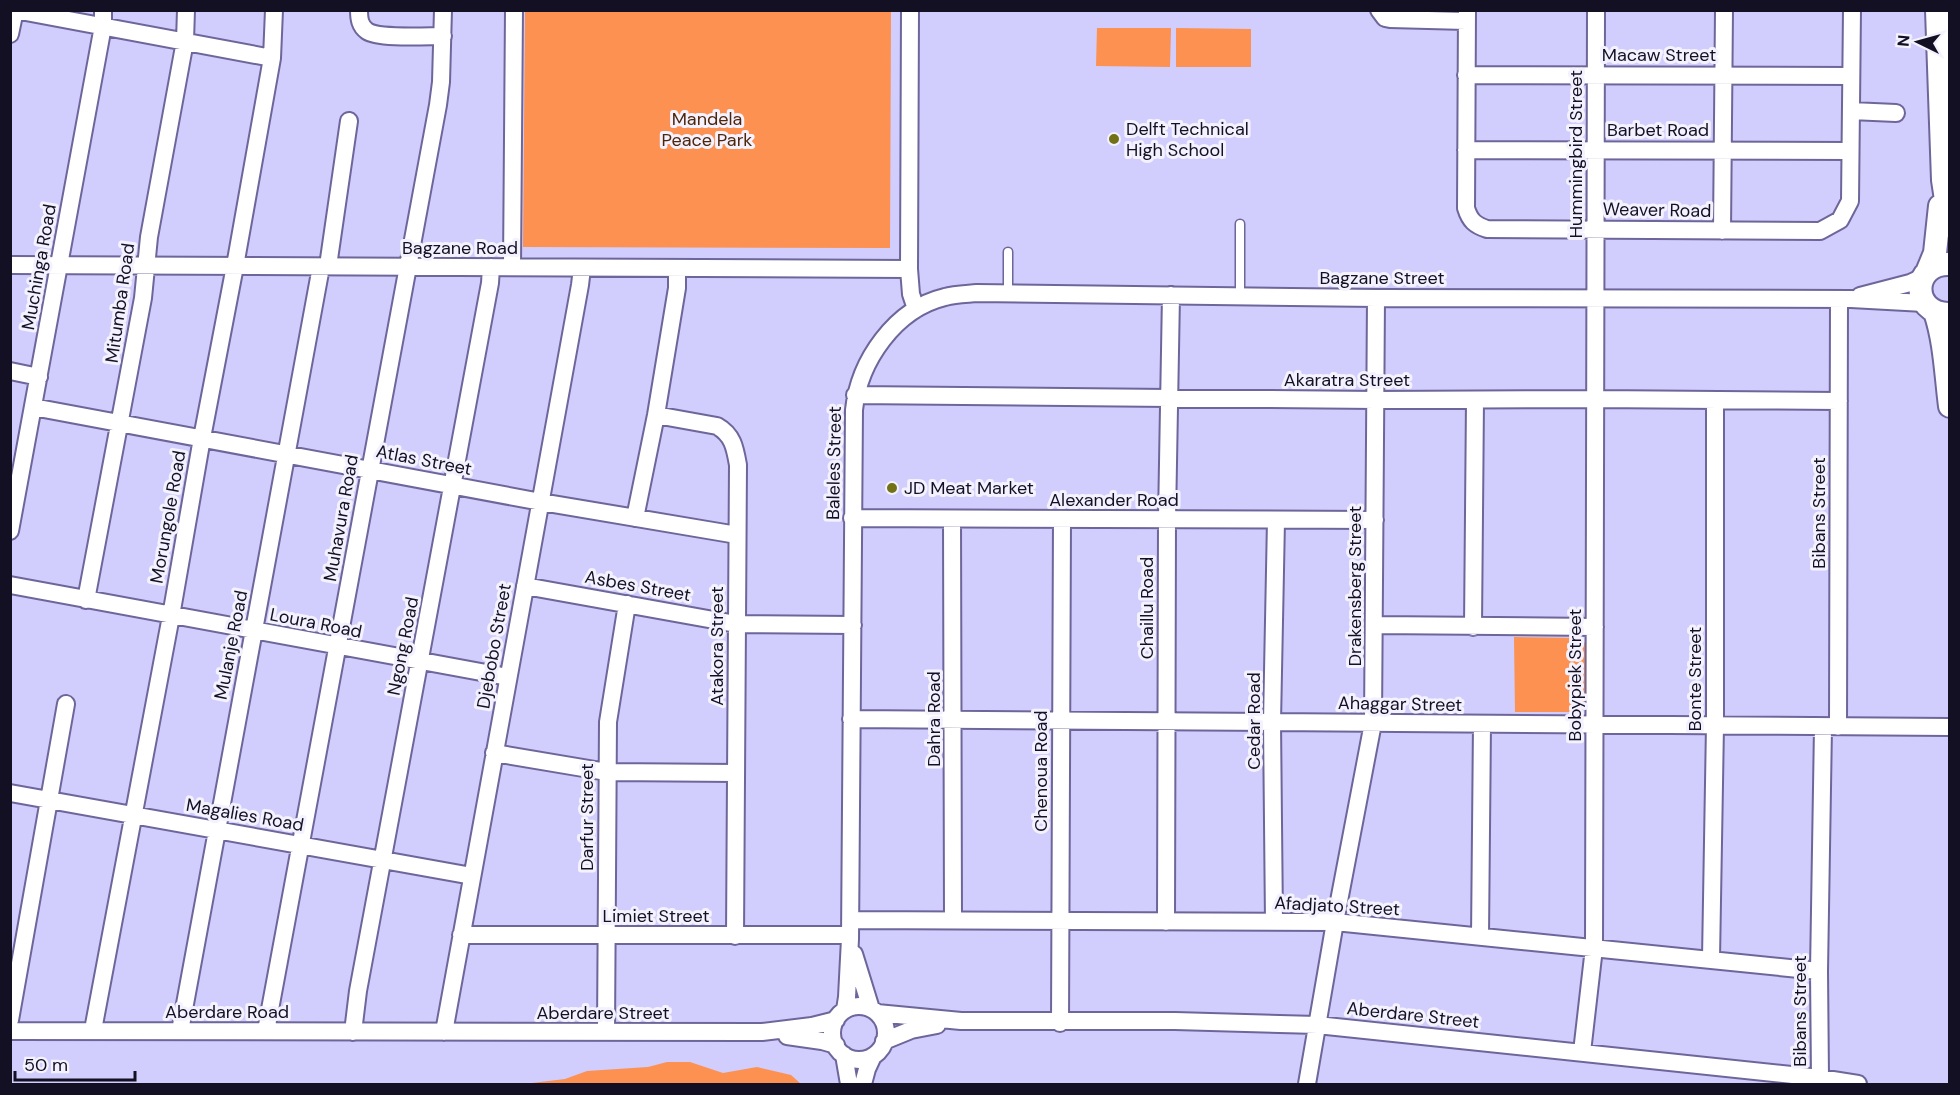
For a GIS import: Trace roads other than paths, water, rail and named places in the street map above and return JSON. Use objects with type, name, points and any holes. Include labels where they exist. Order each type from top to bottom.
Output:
[{"type":"street","points":[[10,34],[15,10],[103,18],[185,41],[272,58]]},
{"type":"street","name":"Mitumba Road","points":[[86,600],[143,298],[149,237],[185,41],[186,10]]},
{"type":"street","name":"Morungole Road","points":[[93,1030],[236,266],[272,58],[274,10]]},
{"type":"street","points":[[359,10],[362,26],[366,31],[377,36],[443,36]]},
{"type":"street","name":"Muhavura Road","points":[[266,1031],[438,105],[443,10]]},
{"type":"street","points":[[512,267],[514,10]]},
{"type":"street","points":[[910,10],[909,269],[911,294],[916,309]]},
{"type":"street","name":"Hummingbird Street","points":[[1596,10],[1597,298]]},
{"type":"street","points":[[1722,231],[1724,10]]},
{"type":"street","points":[[1850,151],[1852,10]]},
{"type":"street","points":[[1937,10],[1943,180],[1950,226]]},
{"type":"street","points":[[1380,12],[1390,20],[1466,16],[1466,150]]},
{"type":"street","name":"Muchinga Road","points":[[10,531],[17,454],[33,407],[39,377],[103,18]]},
{"type":"street","name":"Macaw Street","points":[[1466,75],[1851,76]]},
{"type":"street","points":[[1851,111],[1896,113]]},
{"type":"street","name":"Mulanje Road","points":[[180,1031],[216,829],[255,631],[285,454],[324,266],[349,121]]},
{"type":"street","name":"Barbet Road","points":[[1466,150],[1850,151]]},
{"type":"street","name":"Weaver Road","points":[[1466,150],[1466,208],[1472,221],[1487,229],[1722,231],[1820,231],[1840,220],[1850,201],[1850,151]]},
{"type":"street","points":[[1943,180],[1934,271],[1920,290],[1936,309],[1944,351],[1950,406]]},
{"type":"street","name":"Bagzane Road","points":[[10,265],[909,269]]},
{"type":"street","name":"Ngong Road","points":[[353,1032],[358,991],[453,485],[491,267]]},
{"type":"street","name":"Djebobo Street","points":[[444,1032],[582,268]]},
{"type":"street","points":[[635,518],[656,415],[677,288],[677,268]]},
{"type":"street","name":"Bagzane Street","points":[[1845,299],[1910,283],[1934,271]]},
{"type":"street","name":"Bagzane Street","points":[[916,309],[944,297],[977,293],[1376,298],[1845,299],[1936,309]]},
{"type":"street","name":"Chaillu Road","points":[[1166,922],[1167,519],[1171,296]]},
{"type":"street","name":"Drakensberg Street","points":[[1307,1084],[1373,723],[1376,298]]},
{"type":"street","name":"Bobypiek Street","points":[[1582,1052],[1594,948],[1597,298]]},
{"type":"street","name":"Bibans Street","points":[[1820,1078],[1819,971],[1831,727],[1839,401],[1845,299]]},
{"type":"street","name":"Baleles Street","points":[[840,1015],[847,997],[850,931],[852,518],[855,395],[866,365],[890,329],[916,309]]},
{"type":"street","points":[[10,371],[39,377]]},
{"type":"street","name":"Akaratra Street","points":[[855,395],[1376,400],[1839,401]]},
{"type":"street","points":[[1473,627],[1475,400]]},
{"type":"street","name":"Bonte Street","points":[[1711,959],[1715,725],[1715,400]]},
{"type":"street","name":"Atlas Street","points":[[33,407],[541,502],[737,535]]},
{"type":"street","name":"Atakora Street","points":[[656,415],[717,426],[726,431],[734,444],[738,465],[735,936]]},
{"type":"street","name":"Alexander Road","points":[[852,518],[1375,520]]},
{"type":"street","name":"Dahra Road","points":[[952,519],[953,920]]},
{"type":"street","name":"Chenoua Road","points":[[1060,1023],[1062,519]]},
{"type":"street","name":"Cedar Road","points":[[1274,922],[1272,722],[1276,520]]},
{"type":"street","name":"Loura Road","points":[[10,585],[508,677]]},
{"type":"street","name":"Asbes Street","points":[[525,586],[736,624],[853,624]]},
{"type":"street","name":"Darfur Street","points":[[606,1032],[609,706],[627,604]]},
{"type":"street","points":[[1375,625],[1595,627]]},
{"type":"street","points":[[10,1020],[66,704]]},
{"type":"street","name":"Ahaggar Street","points":[[851,718],[1950,727]]},
{"type":"street","points":[[1480,937],[1482,724]]},
{"type":"street","points":[[494,753],[607,772],[736,773]]},
{"type":"street","name":"Magalies Road","points":[[10,793],[472,876]]},
{"type":"street","name":"Afadjato Street","points":[[850,931],[953,920],[1335,922],[1819,971]]},
{"type":"street","name":"Baleles Street","points":[[850,931],[857,968],[874,1011]]},
{"type":"street","name":"Limiet Street","points":[[461,935],[735,936],[850,931]]},
{"type":"street","points":[[840,1050],[861,1060],[878,1052],[884,1041],[885,1028],[874,1011],[861,1006],[840,1015],[832,1033],[840,1050],[849,1084]]},
{"type":"street","name":"Aberdare Street","points":[[874,1011],[961,1021],[1317,1025],[1582,1052],[1858,1084]]},
{"type":"street","name":"Aberdare Street","points":[[444,1032],[762,1032],[812,1026],[840,1015]]},
{"type":"street","name":"Aberdare Street","points":[[884,1041],[910,1030],[961,1021]]},
{"type":"street","name":"Aberdare Road","points":[[10,1031],[444,1032]]},
{"type":"street","name":"Aberdare Street","points":[[762,1032],[811,1039],[840,1050]]},
{"type":"street","points":[[863,1084],[873,1056]]},
{"type":"lane","points":[[1240,224],[1240,296]]},
{"type":"lane","points":[[1008,252],[1008,293]]},
{"type":"place","name":"Delft Technical High School","points":[[1114,139]]},
{"type":"place","name":"JD Meat Market","points":[[892,488]]},
{"type":"park label","name":"Mandela Peace Park","points":[[707,129]]}]
